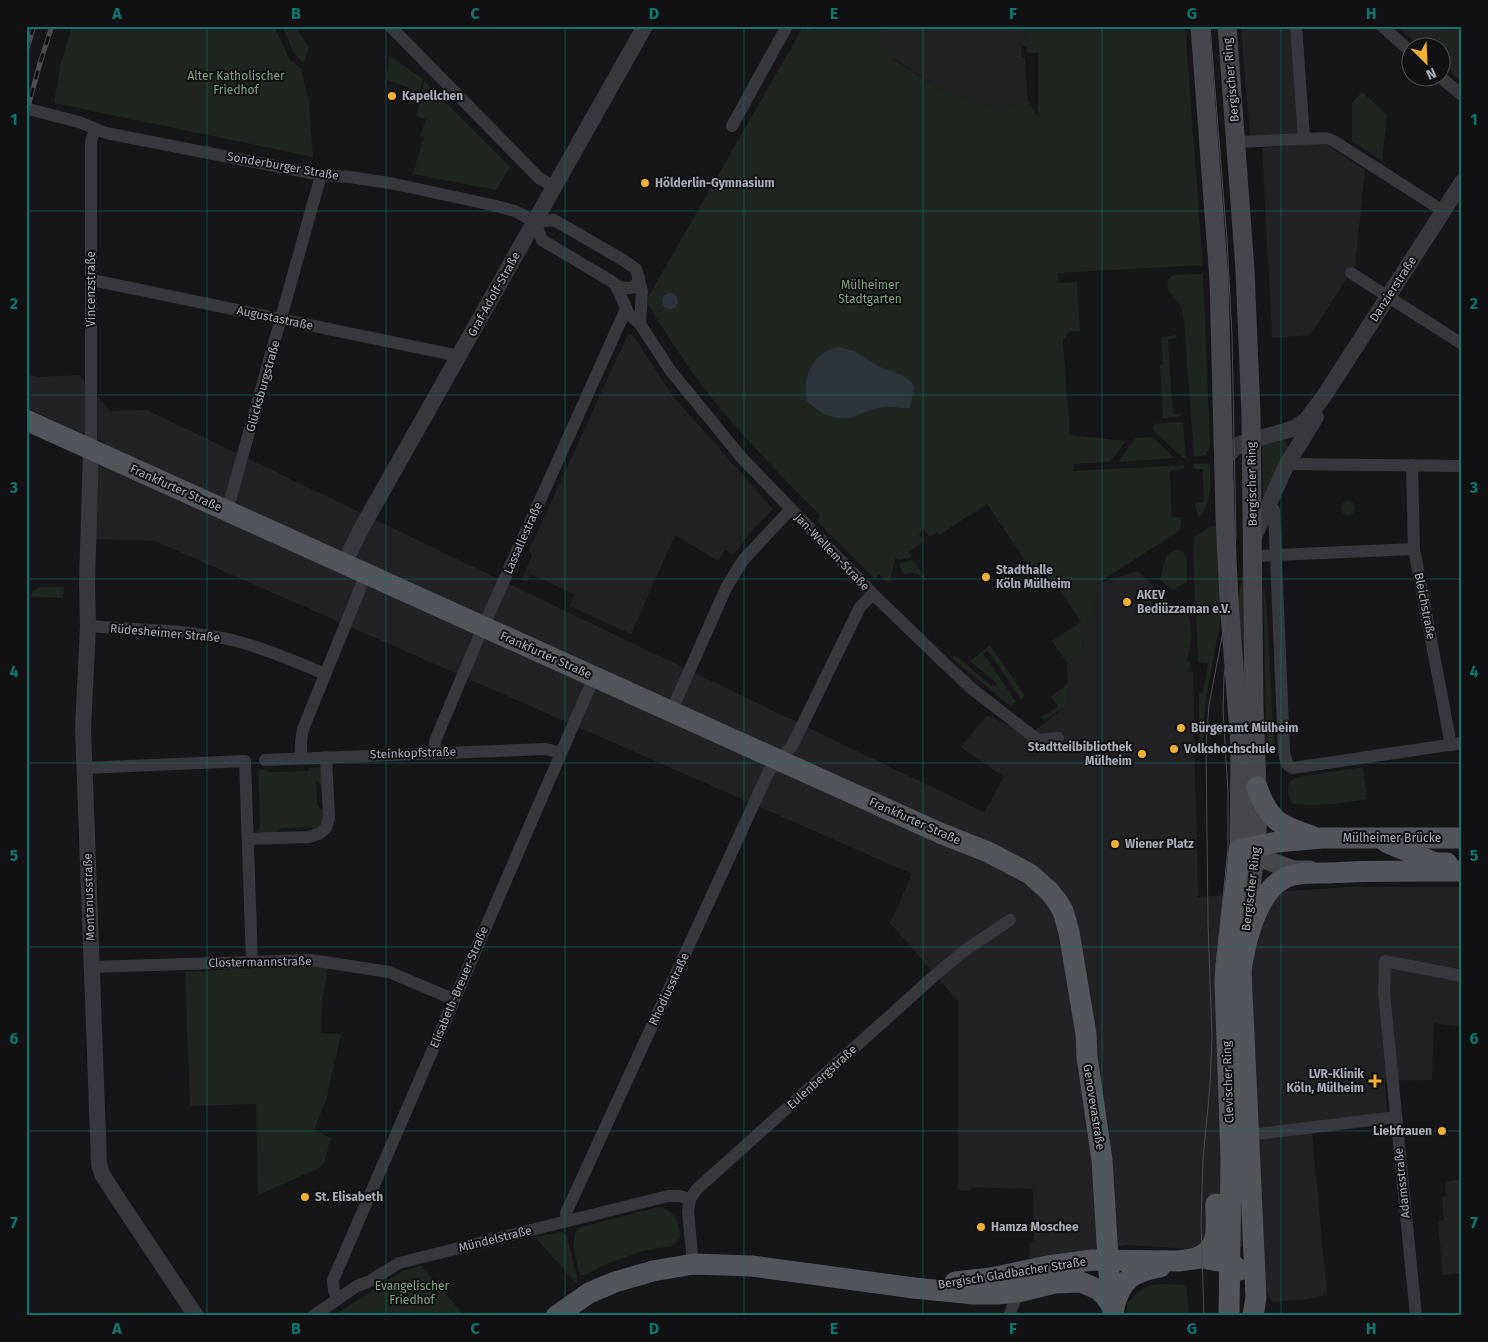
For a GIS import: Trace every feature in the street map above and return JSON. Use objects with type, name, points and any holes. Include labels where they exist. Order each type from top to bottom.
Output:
[{"type":"main road","name":"Bergischer Ring","points":[[1200,26],[1213,182],[1222,352],[1223,459],[1229,600],[1250,850]]},
{"type":"main road","name":"Bergischer Ring","points":[[1227,26],[1245,270],[1252,441],[1254,708],[1257,787],[1250,850],[1245,943]]},
{"type":"main road","points":[[1222,352],[1227,364],[1230,391],[1239,396],[1250,393]]},
{"type":"main road","name":"Frankfurter Straße","points":[[26,420],[779,761],[1009,862],[1037,880],[1057,901]]},
{"type":"main road","points":[[1257,787],[1263,804],[1280,824],[1299,832],[1329,838],[1352,848],[1355,855],[1355,864],[1346,872]]},
{"type":"main road","points":[[1250,850],[1287,841],[1329,838]]},
{"type":"main road","name":"Mülheimer Brücke","points":[[1329,838],[1462,838]]},
{"type":"main road","points":[[1377,839],[1435,863],[1462,863]]},
{"type":"main road","points":[[1250,850],[1294,870],[1346,872],[1462,871]]},
{"type":"main road","name":"Clevischer Ring","points":[[1229,1316],[1231,1158],[1225,982],[1236,894],[1250,850]]},
{"type":"main road","name":"Clevischer Ring","points":[[1252,1316],[1256,1297],[1241,990],[1241,970],[1245,943],[1267,893],[1283,879],[1296,874],[1346,872]]},
{"type":"main road","name":"Genovevastraße","points":[[1057,901],[1063,911],[1069,932],[1086,1034],[1087,1057],[1103,1170],[1114,1313]]},
{"type":"main road","points":[[1114,1313],[1117,1295],[1130,1277],[1138,1272],[1187,1260],[1211,1249],[1215,1237],[1218,1169],[1228,1064]]},
{"type":"main road","points":[[1055,1284],[1071,1275],[1109,1260]]},
{"type":"main road","name":"Bergisch Gladbacher Straße","points":[[914,1288],[991,1278],[1048,1266],[1109,1260],[1187,1260],[1230,1263]]},
{"type":"main road","points":[[1230,1263],[1242,1272],[1245,1277],[1246,1297],[1252,1316]]},
{"type":"main road","name":"Bergisch Gladbacher Straße","points":[[556,1316],[589,1293],[615,1282],[654,1270],[693,1264],[752,1266],[914,1288],[974,1294],[1018,1292],[1055,1284],[1080,1282],[1092,1286],[1105,1296],[1114,1313]]},
{"type":"street","name":"Graf-Adolf-Straße","points":[[344,564],[645,26]]},
{"type":"street","points":[[732,126],[787,26]]},
{"type":"street","points":[[1296,26],[1304,138]]},
{"type":"street","points":[[1382,26],[1400,42]]},
{"type":"street","points":[[396,28],[539,178],[554,187]]},
{"type":"street","points":[[1450,85],[1462,95]]},
{"type":"street","name":"Sonderburger Straße","points":[[32,110],[79,122],[106,133],[321,174],[395,184],[463,198],[515,211],[535,222],[554,220],[624,260],[636,269],[639,278]]},
{"type":"street","name":"Vincenzstraße","points":[[91,450],[91,141],[95,130]]},
{"type":"street","points":[[1236,142],[1326,138],[1334,141],[1443,211]]},
{"type":"street","name":"Glücksburgstraße","points":[[227,511],[282,320],[321,174]]},
{"type":"street","name":"Danzierstraße","points":[[1223,459],[1240,444],[1282,433],[1306,420],[1324,396],[1462,182]]},
{"type":"street","points":[[535,222],[542,240],[611,281],[616,286],[626,288],[634,286],[639,278]]},
{"type":"street","points":[[1351,274],[1462,344]]},
{"type":"street","points":[[618,326],[630,321],[640,324],[642,291],[639,278]]},
{"type":"street","name":"Augustastraße","points":[[92,280],[459,356]]},
{"type":"street","name":"Jan-Wellem-Straße","points":[[616,286],[626,309],[640,324],[670,370],[703,413],[741,458],[873,594],[950,669],[989,702],[1038,740],[1058,738]]},
{"type":"street","name":"Lassallestraße","points":[[435,752],[435,740],[626,309]]},
{"type":"street","name":"Danzierstraße","points":[[1253,548],[1287,464],[1321,409],[1324,396]]},
{"type":"street","points":[[1251,414],[1259,426],[1269,431],[1282,433]]},
{"type":"street","name":"Montanusstraße","points":[[91,450],[87,584],[88,626],[83,728],[99,1164],[116,1196],[196,1316]]},
{"type":"street","points":[[1287,464],[1462,466]]},
{"type":"street","name":"Bleichstraße","points":[[1412,465],[1414,549],[1456,744]]},
{"type":"street","name":"Bergischer Ring","points":[[1268,507],[1274,510],[1284,752],[1287,764],[1292,768],[1456,744]]},
{"type":"street","points":[[671,712],[726,588],[744,560],[790,509]]},
{"type":"street","points":[[1253,548],[1276,555],[1414,549]]},
{"type":"street","points":[[301,758],[303,729],[366,574]]},
{"type":"street","name":"Rhodiusstraße","points":[[567,1221],[566,1213],[768,771],[792,746],[860,607],[873,594]]},
{"type":"street","name":"Rüdesheimer Straße","points":[[88,626],[188,633],[231,640],[265,649],[325,674]]},
{"type":"street","name":"Elisabeth-Breuer-Straße","points":[[338,1299],[334,1291],[333,1280],[594,677]]},
{"type":"street","name":"Steinkopfstraße","points":[[265,760],[546,749],[560,753]]},
{"type":"street","points":[[248,839],[309,837],[319,834],[326,828],[329,818],[326,758]]},
{"type":"street","points":[[84,768],[245,761],[252,962]]},
{"type":"street","name":"Eulenbergstraße","points":[[690,1199],[697,1189],[934,976],[964,951],[1010,920]]},
{"type":"street","name":"Clostermannstraße","points":[[91,967],[311,960],[389,972],[453,999]]},
{"type":"street","name":"Adamsstraße","points":[[1416,1316],[1384,993],[1384,961],[1462,976]]},
{"type":"street","points":[[1249,1135],[1396,1117]]},
{"type":"street","name":"Mündelstraße","points":[[312,1316],[357,1286],[368,1282],[399,1263],[668,1196],[680,1196],[690,1199]]},
{"type":"street","points":[[690,1199],[688,1211],[693,1264]]},
{"type":"street","points":[[1009,1316],[1018,1292]]},
{"type":"shaded area","points":[[885,26],[1026,26],[1026,28],[1032,28],[1031,47],[1022,46],[1021,57],[1025,58],[1028,100],[998,110],[943,91],[879,47]]},
{"type":"shaded area","points":[[1241,26],[1290,26],[1300,133],[1250,137]]},
{"type":"shaded area","points":[[1396,26],[1462,26],[1462,82],[1450,72],[1450,38],[1410,38]]},
{"type":"shaded area","points":[[1324,143],[1365,170],[1355,266],[1310,335],[1272,338],[1262,148]]},
{"type":"shaded area","points":[[670,293],[678,301],[670,309],[662,301]]},
{"type":"shaded area","points":[[628,334],[633,335],[672,395],[773,509],[749,534],[733,555],[725,550],[718,561],[675,535],[631,634],[570,606],[574,594],[530,574],[527,582],[521,580],[532,556],[529,550]]},
{"type":"shaded area","points":[[839,347],[854,351],[882,368],[907,378],[914,386],[910,408],[886,407],[872,409],[849,418],[836,418],[812,406],[807,401],[806,392],[806,383],[811,366],[830,349]]},
{"type":"shaded area","points":[[26,374],[37,377],[79,375],[110,411],[147,410],[984,812],[1004,777],[961,747],[987,715],[1029,735],[1069,704],[1067,663],[1082,653],[1083,626],[1093,608],[1099,583],[1137,571],[1190,620],[1191,643],[1184,672],[1193,671],[1198,897],[1348,887],[1462,887],[1462,1027],[1434,1023],[1432,1080],[1385,1081],[1387,1112],[1312,1132],[1327,1295],[1272,1302],[1245,1247],[1191,1249],[1127,1245],[1029,1260],[1030,1242],[1034,1241],[1033,1189],[970,1187],[970,1191],[958,1190],[958,1001],[890,923],[912,874],[155,541],[96,539],[95,485],[105,442],[69,428],[26,407]]},
{"type":"shaded area","points":[[1462,1179],[1462,1273],[1443,1275],[1438,1221],[1444,1220],[1442,1197],[1446,1196],[1445,1182]]},
{"type":"green space","name":"Alter Katholischer Friedhof","points":[[72,26],[274,26],[290,60],[301,68],[309,102],[313,157],[54,103],[60,67]]},
{"type":"green space","points":[[282,26],[298,26],[298,31],[309,48],[303,63],[294,53]]},
{"type":"green space","name":"Mülheimer Stadtgarten","points":[[817,26],[885,26],[879,47],[894,51],[893,59],[943,91],[998,110],[1028,100],[1038,117],[1038,53],[1027,53],[1027,26],[1185,26],[1203,265],[1058,273],[1059,283],[1077,282],[1080,331],[1069,331],[1063,341],[1070,435],[1126,441],[1110,462],[1073,464],[1073,471],[1184,465],[1184,469],[1170,471],[1172,518],[1181,517],[1181,526],[1177,532],[1100,582],[1093,608],[1096,612],[1089,620],[1093,624],[1083,635],[1082,653],[1067,663],[1052,641],[1081,622],[1057,586],[1047,593],[987,504],[939,535],[937,532],[929,537],[924,529],[919,534],[924,541],[908,552],[911,557],[898,560],[896,557],[889,583],[879,574],[875,579],[818,522],[820,515],[766,460],[715,402],[679,353],[646,301],[803,27],[815,30]]},
{"type":"green space","points":[[1462,26],[1462,69],[1450,59],[1450,38],[1438,38],[1444,31],[1460,30]]},
{"type":"green space","points":[[390,56],[423,79],[417,104],[411,103],[409,88],[386,79]]},
{"type":"green space","points":[[424,81],[510,167],[496,190],[413,174],[424,137],[420,136],[426,119],[417,117]]},
{"type":"green space","points":[[1362,92],[1387,115],[1382,161],[1352,141],[1352,103]]},
{"type":"green space","points":[[1203,274],[1210,446],[1206,455],[1194,457],[1184,321],[1181,306],[1168,291],[1167,281],[1172,275]]},
{"type":"green space","points":[[1176,335],[1177,338],[1168,339],[1173,414],[1182,414],[1181,416],[1163,418],[1160,365],[1163,364],[1161,338]]},
{"type":"green space","points":[[1183,423],[1186,458],[1183,458],[1153,430],[1153,424]]},
{"type":"green space","points":[[1152,437],[1175,458],[1118,462],[1136,438]]},
{"type":"green space","points":[[1284,438],[1287,446],[1291,448],[1263,498],[1262,447]]},
{"type":"green space","points":[[1210,463],[1209,498],[1199,518],[1195,505],[1204,502],[1203,469],[1194,469],[1193,464]]},
{"type":"green space","points":[[1345,501],[1351,501],[1355,508],[1351,515],[1345,515],[1341,511],[1341,505]]},
{"type":"green space","points":[[1244,518],[1247,741],[1243,644],[1236,607],[1242,579]]},
{"type":"green space","points":[[1211,526],[1218,527],[1224,602],[1205,703],[1203,741],[1199,741],[1199,692],[1203,693],[1208,663],[1198,662],[1193,551],[1194,537]]},
{"type":"green space","points":[[1174,550],[1183,552],[1186,556],[1187,582],[1172,590],[1160,580],[1166,557]]},
{"type":"green space","points":[[913,560],[925,580],[915,573],[904,575],[898,563]]},
{"type":"green space","points":[[1263,582],[1267,608],[1275,749],[1272,754],[1267,743]]},
{"type":"green space","points":[[39,587],[64,587],[63,598],[31,597]]},
{"type":"green space","points":[[1182,606],[1186,610],[1190,621],[1191,639],[1189,650],[1181,649],[1184,624],[1177,611]]},
{"type":"green space","points":[[990,645],[1025,696],[1021,699],[988,651],[983,653],[1016,702],[1010,706],[952,658],[955,655],[993,687],[997,684],[970,661]]},
{"type":"green space","points":[[1180,658],[1190,662],[1191,670],[1175,675]]},
{"type":"green space","points":[[1068,684],[1069,704],[1045,720],[1040,718],[1058,707],[1051,696]]},
{"type":"green space","points":[[324,767],[325,788],[316,781],[317,804],[320,809],[327,810],[320,826],[310,833],[313,827],[280,828],[275,834],[259,834],[257,832],[260,827],[258,771],[265,769],[269,772],[308,771],[309,768]]},
{"type":"green space","points":[[1363,767],[1367,799],[1311,805],[1293,804],[1289,797],[1288,787],[1294,778]]},
{"type":"green space","points":[[306,965],[328,968],[322,1003],[321,1033],[341,1034],[326,1100],[314,1130],[331,1138],[324,1164],[317,1169],[258,1195],[256,1104],[190,1106],[185,972]]},
{"type":"green space","points":[[658,1207],[669,1211],[678,1222],[680,1238],[672,1246],[642,1251],[604,1265],[585,1275],[580,1275],[574,1244],[575,1233],[578,1228]]},
{"type":"green space","points":[[562,1232],[566,1235],[578,1281],[576,1283],[535,1237]]},
{"type":"green space","name":"Evangelischer Friedhof","points":[[421,1266],[465,1316],[333,1316],[402,1271]]},
{"type":"green space","points":[[1158,1284],[1185,1285],[1187,1288],[1189,1316],[1128,1316],[1127,1303],[1130,1299],[1144,1288]]},
{"type":"tram line","points":[[1204,1316],[1201,1222],[1203,1160],[1212,1038],[1208,923],[1206,745],[1209,705],[1229,600],[1236,536],[1232,335],[1227,241],[1210,26]]},
{"type":"tram line","points":[[1216,966],[1228,849],[1228,792],[1223,710],[1224,677],[1231,623]]},
{"type":"railway","points":[[26,52],[34,26]]},
{"type":"railway","points":[[26,114],[52,26]]},
{"type":"place","name":"Kapellchen","points":[[392,96]]},
{"type":"place","name":"Hölderlin-Gymnasium","points":[[645,183]]},
{"type":"place","name":"Stadthalle Köln Mülheim","points":[[986,577]]},
{"type":"place","name":"AKEV Bediüzzaman e.V.","points":[[1127,602]]},
{"type":"place","name":"Bürgeramt Mülheim","points":[[1181,728]]},
{"type":"place","name":"Volkshochschule","points":[[1174,749]]},
{"type":"place","name":"Stadtteilbibliothek Mülheim","points":[[1142,754]]},
{"type":"place","name":"Wiener Platz","points":[[1115,844]]},
{"type":"place","name":"LVR-Klinik Köln, Mülheim","points":[[1375,1081]]},
{"type":"place","name":"Liebfrauen","points":[[1442,1131]]},
{"type":"place","name":"St. Elisabeth","points":[[305,1197]]},
{"type":"place","name":"Hamza Moschee","points":[[981,1227]]}]
